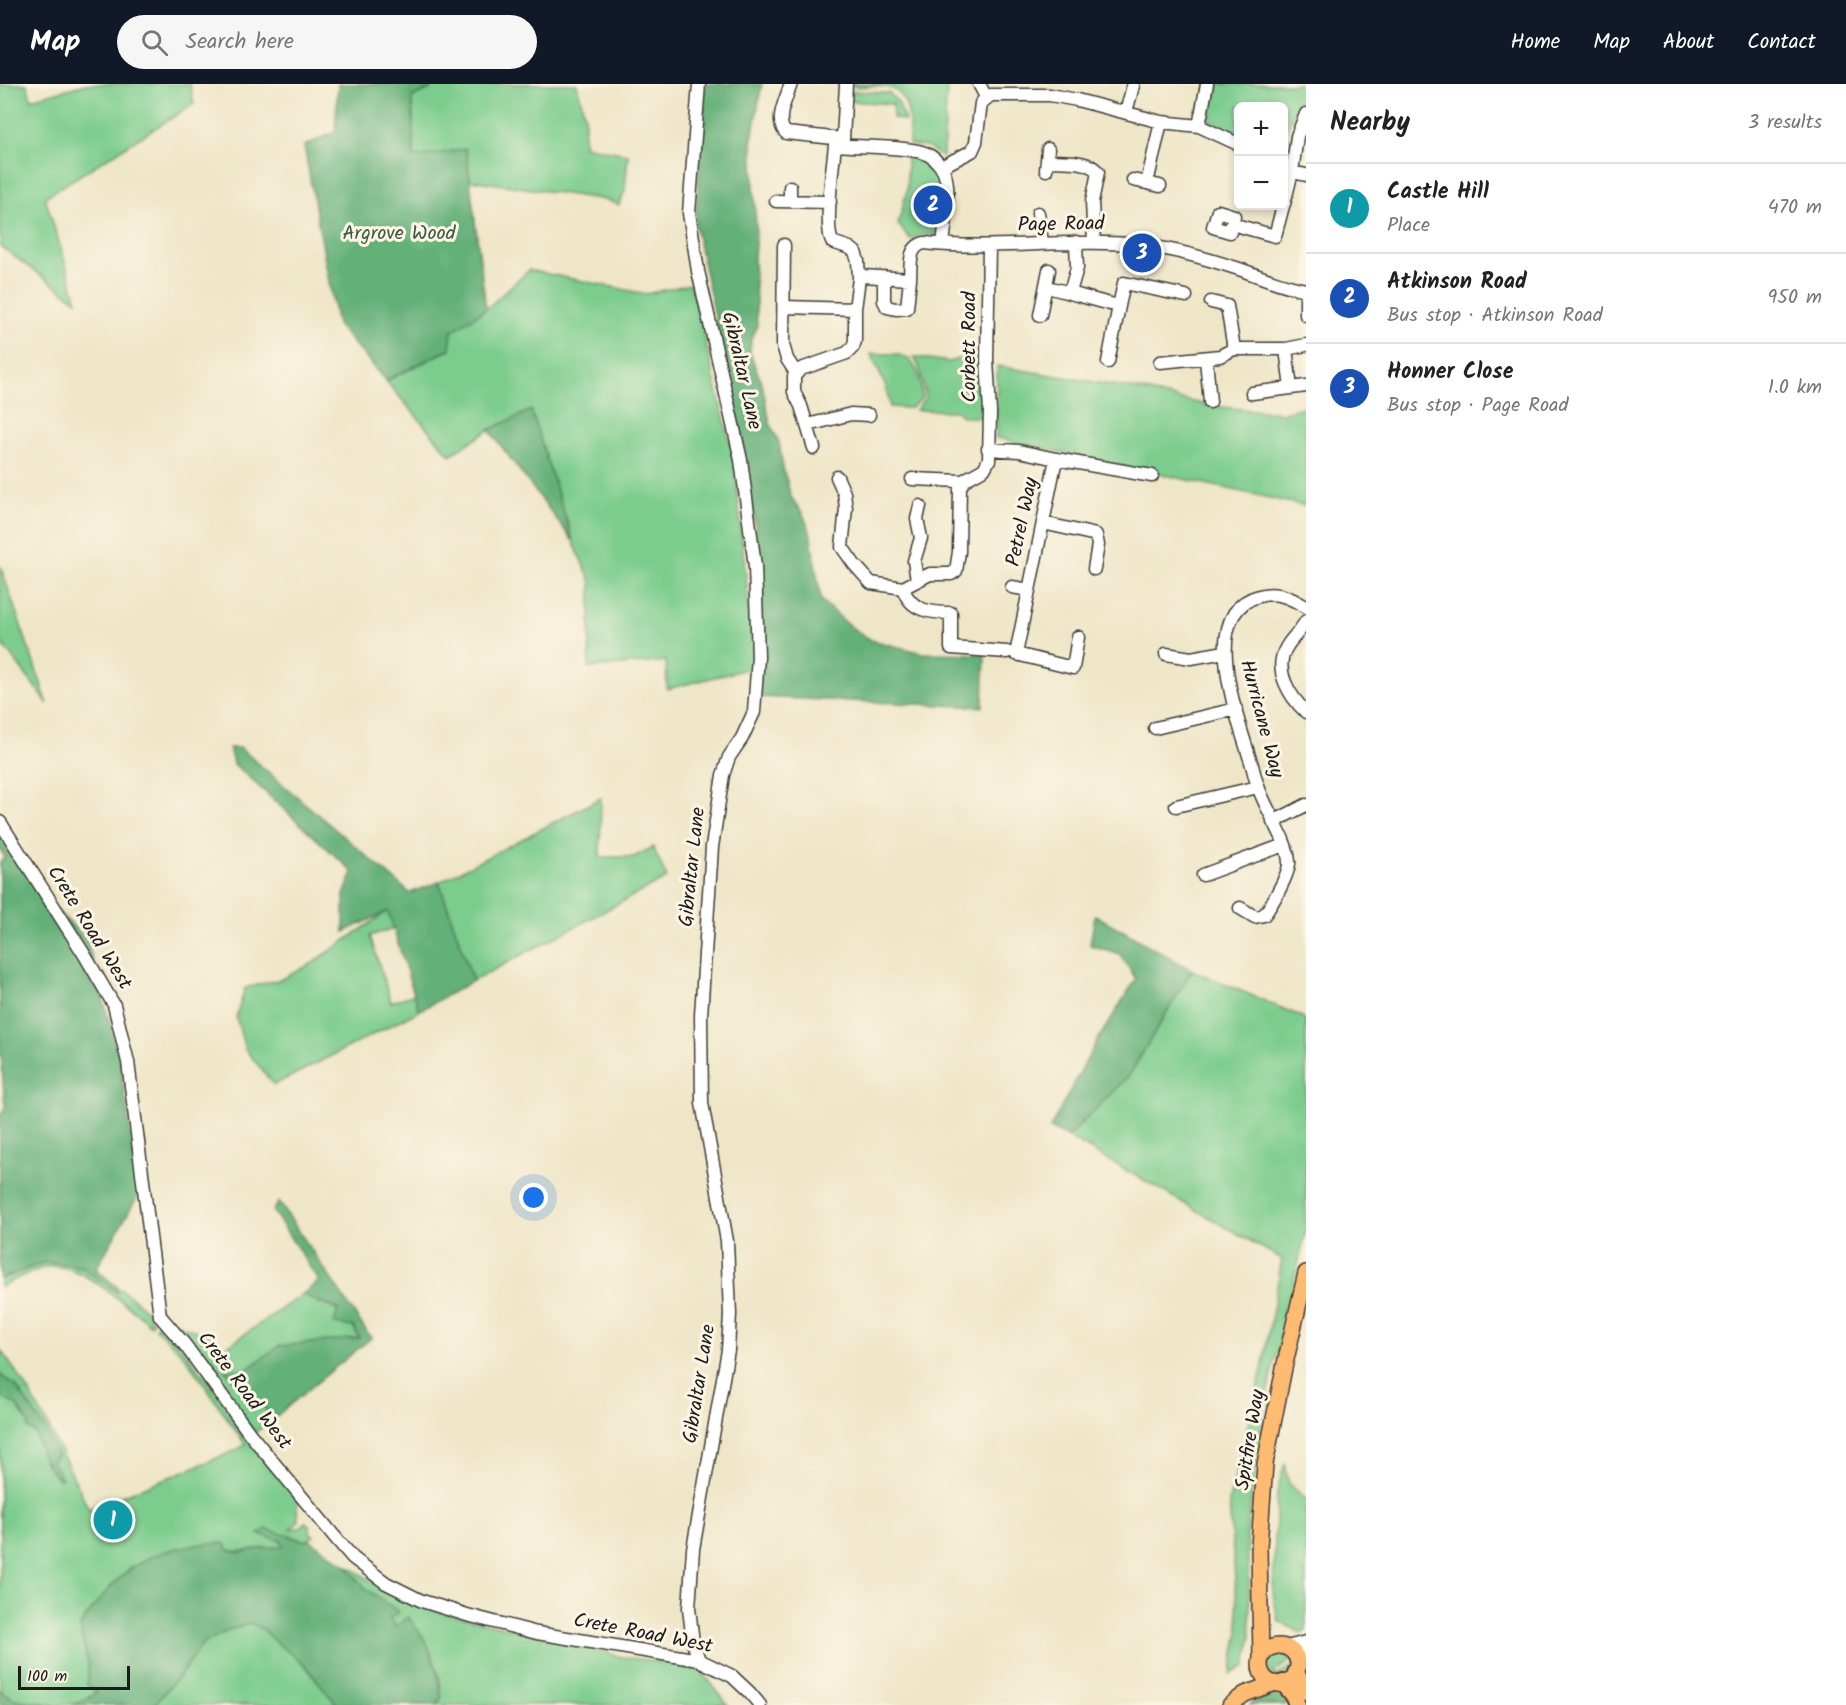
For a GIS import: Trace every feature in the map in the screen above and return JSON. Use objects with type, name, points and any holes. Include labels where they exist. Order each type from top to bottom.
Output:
[{"type":"highway","points":[[1300,1661],[1306,1691]]},
{"type":"highway","points":[[1279,1683],[1293,1694],[1298,1705]]},
{"type":"main road","name":"Spitfire Way","points":[[1261,1664],[1262,1615],[1259,1547],[1265,1464],[1281,1379],[1306,1273]]},
{"type":"main road","name":"Spitfire Way","points":[[1262,1615],[1269,1634],[1284,1646]]},
{"type":"main road","points":[[1230,1705],[1245,1694],[1258,1677],[1261,1664],[1269,1649],[1284,1646],[1292,1650],[1300,1661],[1288,1681],[1245,1694]]},
{"type":"main road","points":[[1261,1664],[1266,1678],[1279,1683]]},
{"type":"street","name":"Gibraltar Lane","points":[[699,84],[689,213],[698,271],[741,460],[755,566],[758,657],[754,712],[742,738],[729,757],[712,847],[701,1015],[702,1103],[727,1241],[730,1314],[728,1350],[693,1550],[689,1608],[693,1643],[699,1660]]},
{"type":"street","points":[[789,84],[780,121],[784,132],[839,142],[906,149],[924,153],[935,159],[947,183],[943,244]]},
{"type":"street","points":[[814,448],[808,425],[793,388],[796,373],[801,369],[844,355],[850,351],[855,341],[855,309],[859,278],[855,252],[831,240],[830,202],[846,84]]},
{"type":"street","points":[[979,84],[986,97]]},
{"type":"street","points":[[1199,126],[1207,84]]},
{"type":"street","points":[[1126,112],[1134,85]]},
{"type":"street","points":[[941,167],[972,151],[976,142],[981,103],[986,97],[1050,89],[1161,122],[1199,126],[1234,142]]},
{"type":"street","points":[[1306,114],[1297,136],[1288,170],[1306,175]]},
{"type":"street","points":[[1147,183],[1161,122]]},
{"type":"street","points":[[1047,160],[1086,164],[1098,172],[1092,199],[1094,242]]},
{"type":"street","points":[[1133,180],[1160,186]]},
{"type":"street","points":[[790,186],[790,201]]},
{"type":"street","points":[[776,201],[830,202]]},
{"type":"street","points":[[1232,224],[1275,236],[1282,210]]},
{"type":"street","points":[[1038,213],[1042,243]]},
{"type":"street","points":[[1070,292],[1077,268],[1076,242]]},
{"type":"street","name":"Page Road","points":[[884,277],[884,301],[887,308],[908,308],[912,254],[915,247],[924,243],[989,246],[1094,242],[1169,250],[1233,267],[1306,292]]},
{"type":"street","points":[[783,245],[783,345],[787,359],[796,373]]},
{"type":"street","name":"Corbett Road","points":[[988,448],[990,412],[987,360],[989,246]]},
{"type":"street","points":[[1040,315],[1049,270]]},
{"type":"street","points":[[859,278],[863,276],[910,279]]},
{"type":"street","points":[[1108,363],[1124,283],[1186,296]]},
{"type":"street","points":[[1046,287],[1119,306]]},
{"type":"street","points":[[1306,292],[1306,315]]},
{"type":"street","points":[[1211,302],[1227,306],[1234,349]]},
{"type":"street","points":[[784,307],[855,309]]},
{"type":"street","points":[[1160,362],[1206,358],[1226,354],[1234,349],[1286,349],[1306,345]]},
{"type":"street","points":[[1286,349],[1291,388]]},
{"type":"street","points":[[1206,358],[1210,402]]},
{"type":"street","points":[[1252,393],[1306,386]]},
{"type":"street","points":[[808,425],[851,409],[869,415]]},
{"type":"street","points":[[912,479],[962,481],[984,469],[989,460],[988,448]]},
{"type":"street","name":"Petrel Way","points":[[988,448],[1019,451],[1056,459],[1016,654],[1073,668],[1078,637]]},
{"type":"street","points":[[1056,459],[1136,476],[1152,476]]},
{"type":"street","points":[[837,477],[846,503],[842,543],[844,551],[871,583],[903,588],[930,574],[951,574],[956,571],[962,481]]},
{"type":"street","points":[[917,580],[914,561],[921,538],[917,519],[920,506]]},
{"type":"street","points":[[1043,524],[1096,535],[1098,545],[1094,569]]},
{"type":"street","name":"Petrel Way","points":[[1012,587],[1029,590]]},
{"type":"street","points":[[903,588],[907,599],[925,612],[951,613],[951,652],[1007,652]]},
{"type":"street","name":"Hurricane Way","points":[[1240,908],[1255,917],[1266,914],[1289,868],[1284,845],[1258,787],[1236,709],[1225,652],[1232,619],[1239,608],[1263,595],[1277,594],[1289,597],[1306,607]]},
{"type":"street","points":[[1306,621],[1286,646],[1281,666],[1290,692],[1306,712]]},
{"type":"street","points":[[1166,653],[1191,658],[1225,652]]},
{"type":"street","points":[[1155,728],[1236,709]]},
{"type":"street","points":[[1176,806],[1258,787]]},
{"type":"street","points":[[1273,822],[1306,805]]},
{"type":"street","name":"Crete Road West","points":[[0,822],[114,1005],[128,1062],[160,1316],[185,1345],[250,1434],[353,1558],[373,1574],[422,1600],[466,1615],[537,1633],[699,1660],[732,1676],[760,1705]]},
{"type":"street","points":[[1203,875],[1284,845]]},
{"type":"street","points":[[1284,1646],[1306,1642]]},
{"type":"green space","points":[[0,84],[27,84],[31,99],[86,84],[190,84],[194,104],[45,197],[77,301],[0,246]]},
{"type":"green space","name":"Argrove Wood","points":[[338,84],[429,84],[430,89],[412,97],[414,157],[466,149],[486,309],[452,331],[450,349],[386,380],[337,325],[304,146],[335,132]]},
{"type":"green space","points":[[429,84],[577,84],[585,117],[584,146],[628,154],[625,190],[619,205],[607,200],[470,180],[466,149],[414,157],[412,97],[430,89]]},
{"type":"green space","points":[[705,84],[762,84],[752,138],[757,326],[751,340],[750,353],[762,384],[770,423],[779,442],[791,497],[803,514],[810,531],[821,600],[852,628],[871,640],[923,653],[985,654],[983,707],[759,697],[760,570],[748,467],[695,225]]},
{"type":"green space","points":[[853,84],[947,84],[943,156],[941,157],[927,147],[909,145],[908,110],[901,95],[882,86],[860,87],[852,86]]},
{"type":"green space","points":[[1217,84],[1306,84],[1306,93],[1288,126],[1288,102],[1234,102],[1234,133],[1209,121]]},
{"type":"green space","points":[[850,91],[889,93],[898,102],[905,121],[893,118],[893,104],[849,101]]},
{"type":"green space","points":[[907,154],[931,163],[937,171],[941,192],[939,229],[935,235],[921,235],[911,240],[898,224],[907,190]]},
{"type":"green space","points":[[529,270],[646,294],[691,284],[734,459],[755,667],[667,689],[666,661],[589,668],[591,582],[573,541],[531,411],[489,430],[450,455],[386,381],[449,350],[452,331],[486,309]]},
{"type":"green space","points":[[871,354],[895,354],[911,359],[919,378],[922,398],[911,408],[890,407],[886,387]]},
{"type":"green space","points":[[914,357],[949,362],[958,359],[981,360],[984,417],[963,417],[957,411],[916,410],[926,397],[919,367]]},
{"type":"green space","points":[[997,366],[1136,389],[1211,406],[1281,413],[1306,406],[1306,506],[996,438]]},
{"type":"green space","points":[[531,410],[573,541],[489,430]]},
{"type":"green space","points":[[0,565],[48,704],[0,641]]},
{"type":"green space","points":[[229,748],[240,748],[410,893],[439,882],[473,981],[419,1011],[388,911],[344,932],[344,895],[353,872],[233,763]]},
{"type":"green space","points":[[601,798],[600,857],[634,857],[653,847],[667,878],[473,981],[439,882]]},
{"type":"green space","points":[[0,829],[40,894],[87,940],[120,1061],[139,1194],[96,1269],[116,1286],[117,1292],[82,1267],[60,1263],[42,1263],[0,1279],[0,1116],[5,1107],[0,1041],[0,862],[5,857],[0,849]]},
{"type":"green space","points":[[388,911],[394,928],[370,936],[391,1002],[415,994],[419,1011],[274,1085],[245,1049],[236,1017],[245,988],[282,979],[311,964]]},
{"type":"green space","points":[[1095,915],[1192,970],[1130,1074],[1068,1137],[1050,1128],[1097,1041],[1136,979],[1120,954],[1090,945]]},
{"type":"green space","points":[[1192,970],[1306,1020],[1306,1231],[1264,1407],[1247,1531],[1251,1635],[1246,1666],[1231,1674],[1239,1631],[1229,1501],[1262,1370],[1282,1259],[1068,1137],[1130,1074]]},
{"type":"green space","points":[[279,1202],[371,1338],[274,1418],[261,1404],[247,1396],[225,1370],[246,1370],[279,1346],[359,1338],[354,1327],[334,1324],[338,1309],[303,1294],[319,1281],[273,1211]]},
{"type":"green space","points":[[42,1263],[82,1267],[117,1291],[116,1286],[146,1311],[153,1321],[151,1325],[102,1287],[73,1271],[59,1267],[35,1270],[0,1287],[0,1279]]},
{"type":"green space","points":[[303,1294],[342,1314],[348,1319],[359,1339],[279,1346],[246,1370],[226,1370],[247,1396],[261,1404],[274,1418],[255,1433],[174,1323],[210,1336],[220,1351]]},
{"type":"green space","points":[[158,1323],[186,1352],[300,1501],[297,1505],[298,1522],[291,1529],[300,1528],[306,1522],[310,1525],[310,1532],[314,1536],[306,1541],[291,1536],[283,1541],[283,1546],[279,1548],[151,1557],[120,1578],[80,1626],[88,1663],[87,1685],[97,1692],[77,1704],[56,1705],[14,1699],[0,1690],[0,1393],[4,1399],[15,1404],[29,1423],[28,1428],[36,1434],[43,1458],[58,1479],[52,1461],[16,1386],[0,1375],[0,1349],[24,1383],[47,1423],[89,1509],[237,1450],[245,1444],[186,1358],[155,1328]]},
{"type":"green space","points":[[0,1375],[16,1386],[44,1427],[58,1455],[52,1461],[62,1479],[59,1479],[47,1464],[41,1453],[36,1434],[28,1428],[29,1423],[15,1404],[4,1399],[0,1393]]},
{"type":"green space","points":[[1285,1464],[1289,1484],[1306,1499],[1306,1631],[1301,1633],[1278,1621],[1273,1592],[1277,1491]]},
{"type":"green space","points":[[266,1529],[305,1541],[310,1540],[345,1564],[366,1589],[399,1612],[389,1618],[396,1627],[408,1617],[426,1641],[437,1670],[442,1697],[437,1705],[337,1705],[303,1663],[273,1640],[264,1630],[251,1623],[229,1630],[202,1644],[185,1669],[154,1705],[72,1705],[89,1698],[96,1692],[87,1685],[88,1663],[80,1626],[109,1588],[124,1574],[157,1554],[198,1544],[224,1543],[229,1550],[239,1553],[283,1546],[282,1541],[259,1534]]},
{"type":"green space","points":[[345,1564],[394,1595],[434,1611],[569,1642],[622,1657],[681,1664],[700,1669],[728,1705],[437,1705],[441,1690],[440,1681],[426,1641],[396,1627],[388,1618],[398,1612],[366,1589]]},
{"type":"green space","points":[[251,1623],[264,1630],[273,1640],[303,1663],[337,1705],[154,1705],[185,1669],[201,1644],[229,1630]]},
{"type":"green space","points":[[1279,1651],[1286,1653],[1291,1660],[1274,1672],[1277,1676],[1292,1666],[1288,1674],[1276,1677],[1269,1671],[1267,1663],[1269,1656]]},
{"type":"green space","points":[[0,1690],[14,1699],[56,1705],[0,1705]]},
{"type":"green space","points":[[1272,1694],[1285,1699],[1286,1705],[1249,1705]]},
{"type":"place","name":"Atkinson Road","points":[[933,205]]},
{"type":"place","name":"Honner Close","points":[[1142,253]]},
{"type":"place","name":"Castle Hill","points":[[113,1520]]}]
